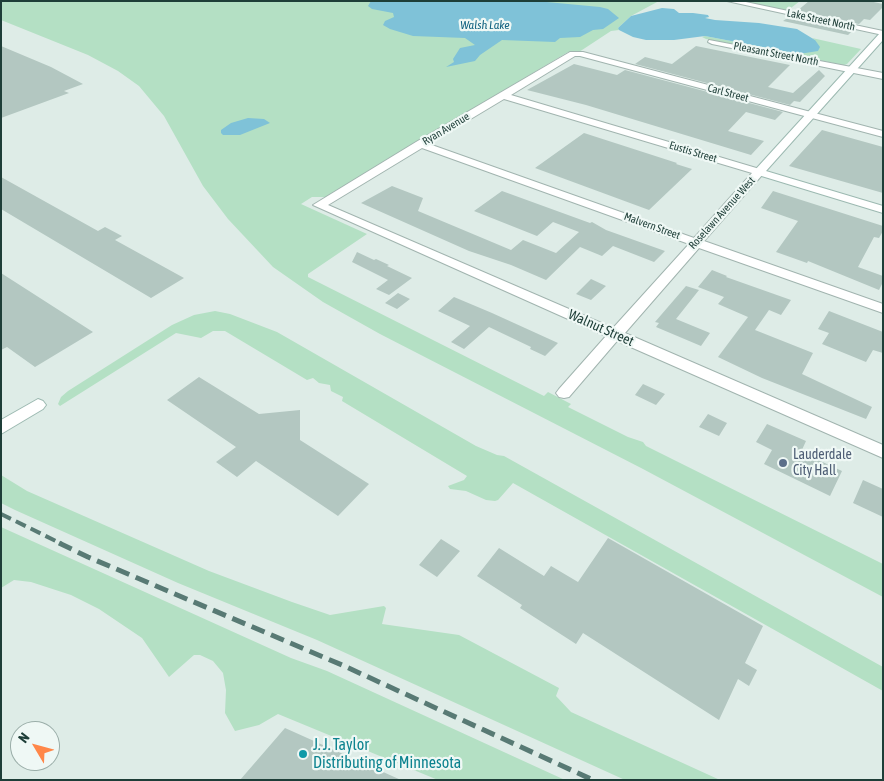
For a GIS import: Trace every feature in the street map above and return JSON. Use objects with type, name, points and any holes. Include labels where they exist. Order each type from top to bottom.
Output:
[{"type":"street","name":"Lake Street North","points":[[730,1],[883,34]]},
{"type":"street","name":"Roselawn Avenue West","points":[[564,393],[696,242],[883,34]]},
{"type":"street","name":"Pleasant Street North","points":[[712,42],[883,76]]},
{"type":"street","name":"Ryan Avenue","points":[[319,205],[573,54]]},
{"type":"street","name":"Carl Street","points":[[573,54],[580,54],[883,134]]},
{"type":"street","name":"Eustis Street","points":[[502,95],[883,210]]},
{"type":"street","name":"Malvern Street","points":[[420,144],[883,309]]},
{"type":"street","name":"Walnut Street","points":[[319,205],[883,452]]},
{"type":"street","points":[[1,428],[31,409]]},
{"type":"green space","points":[[1,1],[659,1],[631,16],[618,28],[619,30],[611,31],[579,52],[568,52],[326,197],[312,197],[301,204],[367,234],[308,274],[308,277],[544,396],[548,392],[571,404],[568,407],[628,437],[643,442],[646,446],[883,564],[883,597],[643,469],[380,334],[323,302],[273,267],[228,219],[203,186],[164,116],[139,86],[118,71],[88,55],[1,20]]},
{"type":"green space","points":[[738,1],[800,1],[787,11]]},
{"type":"green space","points":[[705,36],[799,54],[815,40],[812,38],[861,49],[844,65],[702,37]]},
{"type":"green space","points":[[215,311],[230,314],[277,332],[476,446],[504,456],[883,667],[883,691],[513,483],[495,501],[486,500],[466,491],[450,489],[448,486],[464,480],[467,476],[342,401],[343,397],[331,391],[330,385],[319,383],[313,378],[307,380],[225,331],[213,331],[201,338],[176,333],[60,406],[58,404],[61,397],[68,391],[172,325],[194,315]]},
{"type":"green space","points":[[1,475],[27,491],[209,571],[292,602],[330,615],[384,606],[386,608],[382,624],[459,635],[559,688],[556,696],[571,712],[720,780],[625,780],[317,640],[178,583],[15,510],[1,503]]},
{"type":"green space","points":[[1,527],[291,658],[327,671],[565,780],[438,780],[278,714],[259,725],[235,731],[225,713],[226,690],[223,673],[213,661],[200,655],[194,655],[169,677],[142,638],[99,609],[71,595],[31,582],[14,580],[1,588]]},
{"type":"water","name":"Walsh Lake","points":[[371,1],[536,1],[600,7],[608,9],[619,18],[603,29],[593,30],[580,37],[560,38],[555,42],[502,40],[480,55],[475,61],[446,67],[454,62],[453,59],[460,48],[475,45],[465,38],[413,36],[390,29],[383,25],[385,21],[394,17],[393,13],[372,9],[368,6]]},
{"type":"water","points":[[662,8],[674,9],[679,13],[708,15],[709,17],[705,18],[715,20],[759,23],[797,29],[815,40],[820,47],[818,51],[799,54],[705,36],[674,40],[646,40],[633,37],[618,28],[631,16]]},
{"type":"water","points":[[248,118],[264,119],[270,123],[240,135],[223,135],[221,133],[221,130],[231,123]]},
{"type":"building","points":[[809,1],[869,1],[883,4],[883,7],[870,20],[864,19],[859,24],[797,11]]},
{"type":"building","points":[[789,17],[853,30],[848,35],[783,21]]},
{"type":"building","points":[[1,46],[51,67],[83,84],[64,91],[69,93],[1,118]]},
{"type":"building","points":[[696,46],[790,65],[768,87],[793,93],[819,70],[825,76],[800,102],[794,101],[790,105],[635,64],[645,57],[672,64]]},
{"type":"building","points":[[574,64],[617,75],[625,70],[783,112],[775,120],[746,112],[728,131],[764,141],[751,155],[586,105],[527,90]]},
{"type":"building","points":[[822,130],[883,147],[883,193],[789,166]]},
{"type":"building","points":[[584,133],[692,169],[649,210],[535,168]]},
{"type":"building","points":[[1,177],[98,231],[105,227],[122,236],[115,240],[184,278],[151,298],[1,209]]},
{"type":"building","points":[[392,186],[423,198],[418,211],[511,250],[523,240],[556,253],[579,232],[553,222],[537,236],[474,211],[502,191],[590,223],[592,222],[606,230],[665,251],[654,262],[613,246],[602,256],[580,247],[546,280],[511,265],[469,251],[361,203]]},
{"type":"building","points":[[773,191],[883,226],[883,231],[879,238],[874,237],[858,267],[883,276],[883,282],[879,290],[808,261],[807,263],[776,252],[798,221],[761,208]]},
{"type":"building","points":[[357,252],[389,265],[387,266],[412,278],[389,295],[376,289],[388,280],[352,262]]},
{"type":"building","points":[[712,270],[726,277],[791,300],[781,315],[769,310],[755,330],[813,353],[802,374],[872,407],[866,419],[762,378],[718,357],[748,317],[718,304],[724,297],[698,287]]},
{"type":"building","points":[[1,273],[93,332],[35,367],[7,347],[1,350]]},
{"type":"building","points":[[591,279],[606,286],[591,300],[576,294]]},
{"type":"building","points":[[686,286],[699,290],[676,319],[710,333],[701,346],[656,327],[659,323],[655,322]]},
{"type":"building","points":[[398,293],[410,299],[397,309],[385,303]]},
{"type":"building","points":[[454,297],[558,343],[545,356],[530,349],[531,347],[489,327],[464,349],[451,342],[470,326],[438,311]]},
{"type":"building","points":[[829,311],[883,332],[883,353],[873,350],[866,362],[822,344],[829,333],[818,329]]},
{"type":"building","points":[[199,377],[259,414],[300,410],[300,440],[369,484],[338,516],[256,461],[237,477],[216,462],[236,447],[167,400]]},
{"type":"building","points":[[643,384],[665,394],[656,405],[635,395]]},
{"type":"building","points":[[708,414],[727,423],[719,436],[699,427]]},
{"type":"building","points":[[767,424],[806,441],[801,452],[842,471],[830,496],[764,464],[772,450],[756,442]]},
{"type":"building","points":[[863,480],[883,489],[883,517],[853,503]]},
{"type":"building","points":[[608,538],[763,626],[745,663],[757,670],[749,686],[738,679],[719,720],[583,633],[576,644],[520,608],[522,605],[477,576],[499,548],[544,576],[551,566],[578,582]]},
{"type":"building","points":[[441,539],[460,551],[437,577],[419,565]]},
{"type":"building","name":"J. J. Taylor Distributing of Minnesota","points":[[285,728],[401,780],[240,780]]},
{"type":"railway","points":[[1,514],[62,544]]},
{"type":"railway","points":[[59,543],[342,665],[593,780]]},
{"type":"place","name":"Lauderdale City Hall","points":[[783,463]]},
{"type":"place","name":"J. J. Taylor Distributing of Minnesota","points":[[303,754]]}]
